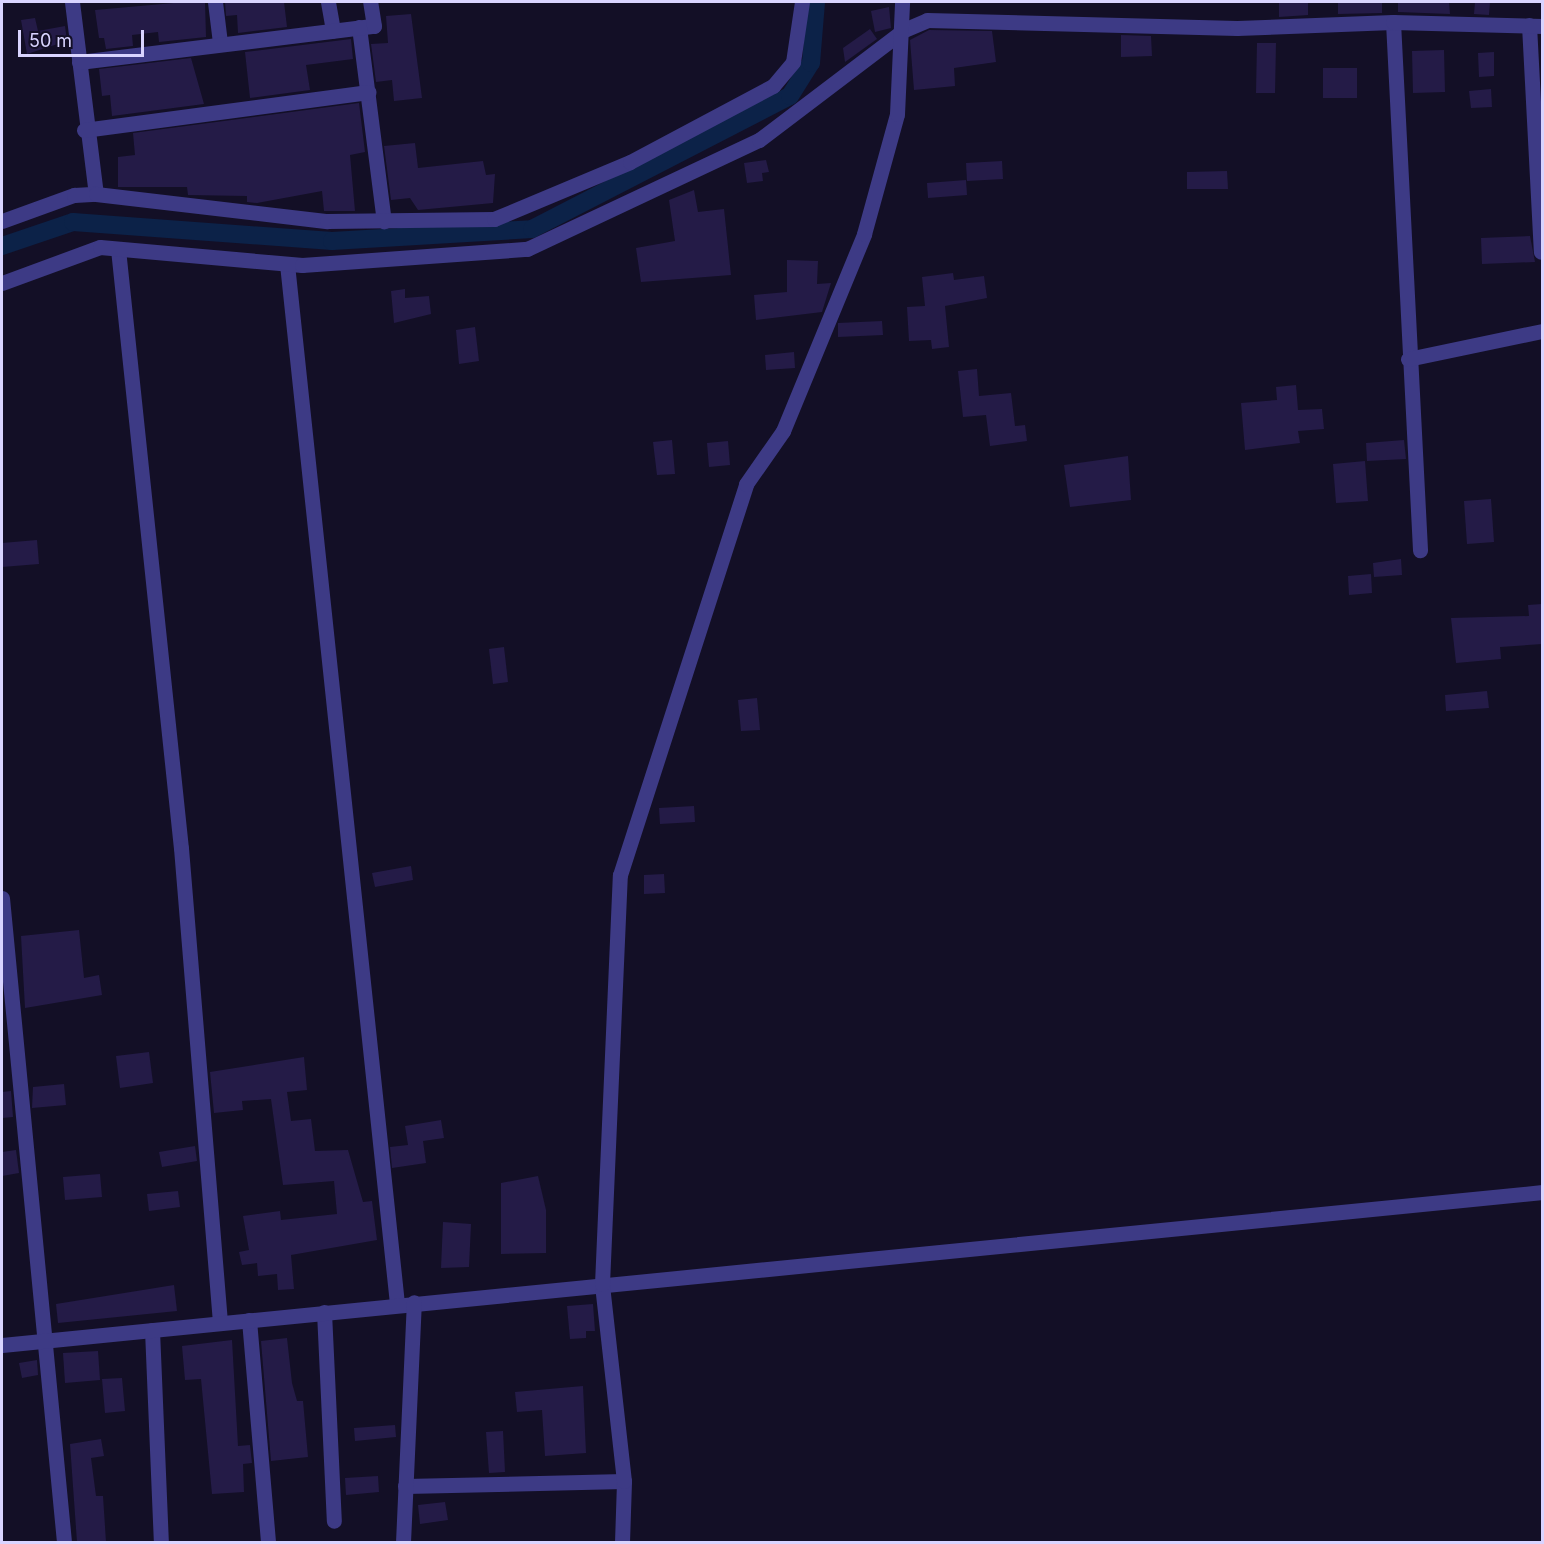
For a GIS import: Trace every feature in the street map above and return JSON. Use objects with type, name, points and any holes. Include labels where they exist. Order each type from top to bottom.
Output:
[{"type":"street","points":[[72,2],[86,130],[96,194]]},
{"type":"street","points":[[215,2],[220,43]]},
{"type":"street","points":[[328,2],[333,30]]},
{"type":"street","points":[[79,63],[220,43],[374,26],[370,2]]},
{"type":"street","points":[[2,221],[74,195],[96,194],[327,221],[494,219],[630,162],[773,86],[793,62],[802,2]]},
{"type":"street","points":[[622,1542],[624,1481],[602,1284],[620,875],[746,484],[783,431],[864,234],[897,114],[904,30],[902,2]]},
{"type":"street","points":[[2,283],[100,248],[287,264],[527,249],[759,140],[904,30],[927,20],[1237,28],[1393,22],[1536,26],[1541,252]]},
{"type":"street","points":[[1393,22],[1408,358],[1420,550]]},
{"type":"street","points":[[359,27],[384,221]]},
{"type":"street","points":[[86,130],[368,92]]},
{"type":"street","points":[[118,249],[181,848],[220,1322]]},
{"type":"street","points":[[287,264],[397,1304]]},
{"type":"street","points":[[1408,358],[1542,331]]},
{"type":"street","points":[[2,898],[48,1338],[64,1542]]},
{"type":"street","points":[[2,1345],[48,1338],[152,1330],[414,1302],[1542,1192]]},
{"type":"street","points":[[403,1542],[414,1302]]},
{"type":"street","points":[[324,1312],[334,1521]]},
{"type":"street","points":[[249,1320],[267,1541]]},
{"type":"street","points":[[152,1330],[161,1542]]},
{"type":"street","points":[[405,1486],[624,1481]]},
{"type":"building","points":[[205,2],[206,37],[159,42],[158,32],[132,35],[133,46],[106,49],[104,38],[99,38],[95,10]]},
{"type":"building","points":[[225,2],[284,2],[287,27],[238,33],[237,15],[226,16]]},
{"type":"building","points":[[1279,2],[1308,2],[1308,15],[1279,17]]},
{"type":"building","points":[[1338,2],[1382,2],[1382,13],[1338,14]]},
{"type":"building","points":[[1398,2],[1449,2],[1450,14],[1398,12]]},
{"type":"building","points":[[1475,2],[1490,2],[1489,15],[1474,14]]},
{"type":"building","points":[[889,7],[891,28],[875,32],[871,11]]},
{"type":"building","points":[[411,14],[422,98],[394,101],[392,80],[376,82],[371,44],[388,43],[386,16]]},
{"type":"building","points":[[35,18],[38,31],[65,26],[67,41],[27,54],[21,20]]},
{"type":"building","points":[[870,29],[877,39],[845,62],[843,48]]},
{"type":"building","points":[[929,30],[992,31],[996,62],[954,68],[955,86],[914,90],[910,40]]},
{"type":"building","points":[[1121,35],[1151,36],[1152,56],[1121,57]]},
{"type":"building","points":[[351,39],[353,59],[306,65],[310,90],[250,98],[245,52]]},
{"type":"building","points":[[1257,43],[1276,43],[1275,93],[1256,93]]},
{"type":"building","points":[[1444,50],[1445,92],[1413,93],[1412,51]]},
{"type":"building","points":[[1494,52],[1494,76],[1479,77],[1478,53]]},
{"type":"building","points":[[191,58],[204,104],[112,116],[110,95],[102,96],[99,69]]},
{"type":"building","points":[[1323,68],[1357,68],[1357,98],[1323,98]]},
{"type":"building","points":[[1491,89],[1492,107],[1471,108],[1469,91]]},
{"type":"building","points":[[359,103],[365,152],[350,155],[355,211],[324,211],[322,191],[257,203],[247,202],[247,196],[188,195],[187,187],[118,187],[118,157],[135,155],[133,133]]},
{"type":"building","points":[[415,143],[418,168],[483,161],[486,175],[495,174],[493,203],[418,210],[410,198],[391,200],[384,146]]},
{"type":"building","points":[[766,160],[769,172],[762,173],[763,181],[747,183],[744,163]]},
{"type":"building","points":[[1002,161],[1003,179],[967,181],[966,163]]},
{"type":"building","points":[[1227,171],[1228,189],[1187,189],[1187,172]]},
{"type":"building","points":[[966,180],[967,195],[928,198],[927,183]]},
{"type":"building","points":[[694,190],[698,212],[724,209],[731,275],[641,282],[636,248],[675,241],[669,200]]},
{"type":"building","points":[[1530,236],[1535,262],[1482,264],[1481,238]]},
{"type":"building","points":[[787,260],[818,261],[817,284],[831,283],[822,312],[756,320],[754,295],[787,292]]},
{"type":"building","points":[[953,273],[954,280],[984,276],[987,298],[945,306],[949,347],[932,349],[931,340],[909,341],[907,307],[925,306],[922,277]]},
{"type":"building","points":[[405,289],[405,298],[429,296],[431,314],[394,323],[391,291]]},
{"type":"building","points":[[882,321],[883,335],[838,337],[838,323]]},
{"type":"building","points":[[475,327],[479,361],[459,364],[456,330]]},
{"type":"building","points":[[794,352],[795,368],[766,370],[765,355]]},
{"type":"building","points":[[977,369],[979,396],[1011,393],[1015,426],[1025,425],[1027,441],[990,446],[986,415],[963,417],[958,371]]},
{"type":"building","points":[[1296,385],[1298,410],[1322,409],[1324,429],[1298,431],[1300,443],[1245,450],[1241,403],[1277,400],[1276,387]]},
{"type":"building","points":[[672,440],[675,474],[657,475],[653,442]]},
{"type":"building","points":[[1404,440],[1406,459],[1367,461],[1366,443]]},
{"type":"building","points":[[728,441],[730,465],[709,467],[707,443]]},
{"type":"building","points":[[1128,456],[1131,500],[1070,507],[1064,465]]},
{"type":"building","points":[[1365,461],[1368,501],[1336,503],[1333,464]]},
{"type":"building","points":[[1491,499],[1494,542],[1467,544],[1464,501]]},
{"type":"building","points":[[37,540],[39,564],[2,567],[2,543]]},
{"type":"building","points":[[1401,559],[1402,575],[1374,577],[1373,563]]},
{"type":"building","points":[[1371,574],[1372,593],[1349,595],[1348,576]]},
{"type":"building","points":[[1542,604],[1542,644],[1500,647],[1501,659],[1456,663],[1451,618],[1529,616],[1528,605]]},
{"type":"building","points":[[504,647],[508,682],[493,684],[489,649]]},
{"type":"building","points":[[1487,691],[1489,708],[1446,711],[1445,695]]},
{"type":"building","points":[[757,698],[760,730],[741,731],[738,700]]},
{"type":"building","points":[[694,806],[695,822],[660,824],[659,808]]},
{"type":"building","points":[[411,866],[413,880],[375,887],[372,873]]},
{"type":"building","points":[[664,874],[665,893],[644,894],[644,875]]},
{"type":"building","points":[[79,930],[84,978],[99,975],[102,995],[25,1008],[21,936]]},
{"type":"building","points":[[149,1052],[153,1083],[120,1088],[116,1056]]},
{"type":"building","points":[[304,1057],[307,1090],[287,1092],[291,1121],[311,1119],[315,1151],[348,1150],[363,1202],[372,1201],[377,1240],[291,1255],[294,1289],[278,1290],[277,1274],[258,1276],[257,1263],[242,1265],[239,1252],[249,1250],[243,1216],[280,1211],[281,1220],[337,1214],[334,1181],[283,1185],[271,1099],[242,1101],[243,1110],[214,1113],[210,1072]]},
{"type":"building","points":[[64,1084],[66,1105],[32,1108],[33,1087]]},
{"type":"building","points":[[11,1091],[13,1117],[2,1118],[2,1092]]},
{"type":"building","points":[[441,1120],[444,1138],[423,1141],[426,1163],[392,1168],[390,1147],[408,1145],[405,1126]]},
{"type":"building","points":[[195,1146],[197,1161],[162,1167],[159,1152]]},
{"type":"building","points":[[16,1150],[19,1173],[2,1176],[2,1152]]},
{"type":"building","points":[[100,1174],[102,1197],[65,1200],[63,1177]]},
{"type":"building","points":[[538,1176],[546,1210],[546,1253],[501,1254],[501,1183]]},
{"type":"building","points":[[178,1191],[180,1207],[149,1211],[147,1194]]},
{"type":"building","points":[[443,1222],[471,1224],[469,1267],[441,1268]]},
{"type":"building","points":[[174,1285],[177,1311],[58,1323],[56,1304]]},
{"type":"building","points":[[593,1304],[595,1331],[586,1331],[586,1338],[570,1339],[567,1306]]},
{"type":"building","points":[[287,1338],[292,1383],[297,1401],[303,1401],[308,1457],[271,1461],[261,1341]]},
{"type":"building","points":[[232,1340],[238,1446],[250,1445],[252,1463],[243,1464],[244,1492],[212,1494],[201,1379],[185,1380],[182,1346]]},
{"type":"building","points":[[98,1351],[100,1380],[65,1383],[63,1353]]},
{"type":"building","points":[[37,1360],[38,1375],[22,1378],[19,1363]]},
{"type":"building","points":[[122,1378],[125,1411],[105,1413],[102,1379]]},
{"type":"building","points":[[583,1386],[586,1453],[545,1456],[542,1410],[517,1412],[515,1392]]},
{"type":"building","points":[[395,1425],[396,1437],[355,1441],[354,1428]]},
{"type":"building","points":[[503,1431],[505,1472],[489,1473],[486,1432]]},
{"type":"building","points":[[101,1439],[104,1456],[91,1458],[96,1496],[103,1496],[106,1542],[77,1542],[70,1444]]},
{"type":"building","points":[[378,1476],[379,1492],[346,1495],[345,1478]]},
{"type":"building","points":[[445,1502],[448,1520],[420,1524],[418,1505]]},
{"type":"waterway","points":[[2,246],[73,222],[332,241],[532,229],[790,96],[811,63],[816,2]]}]
